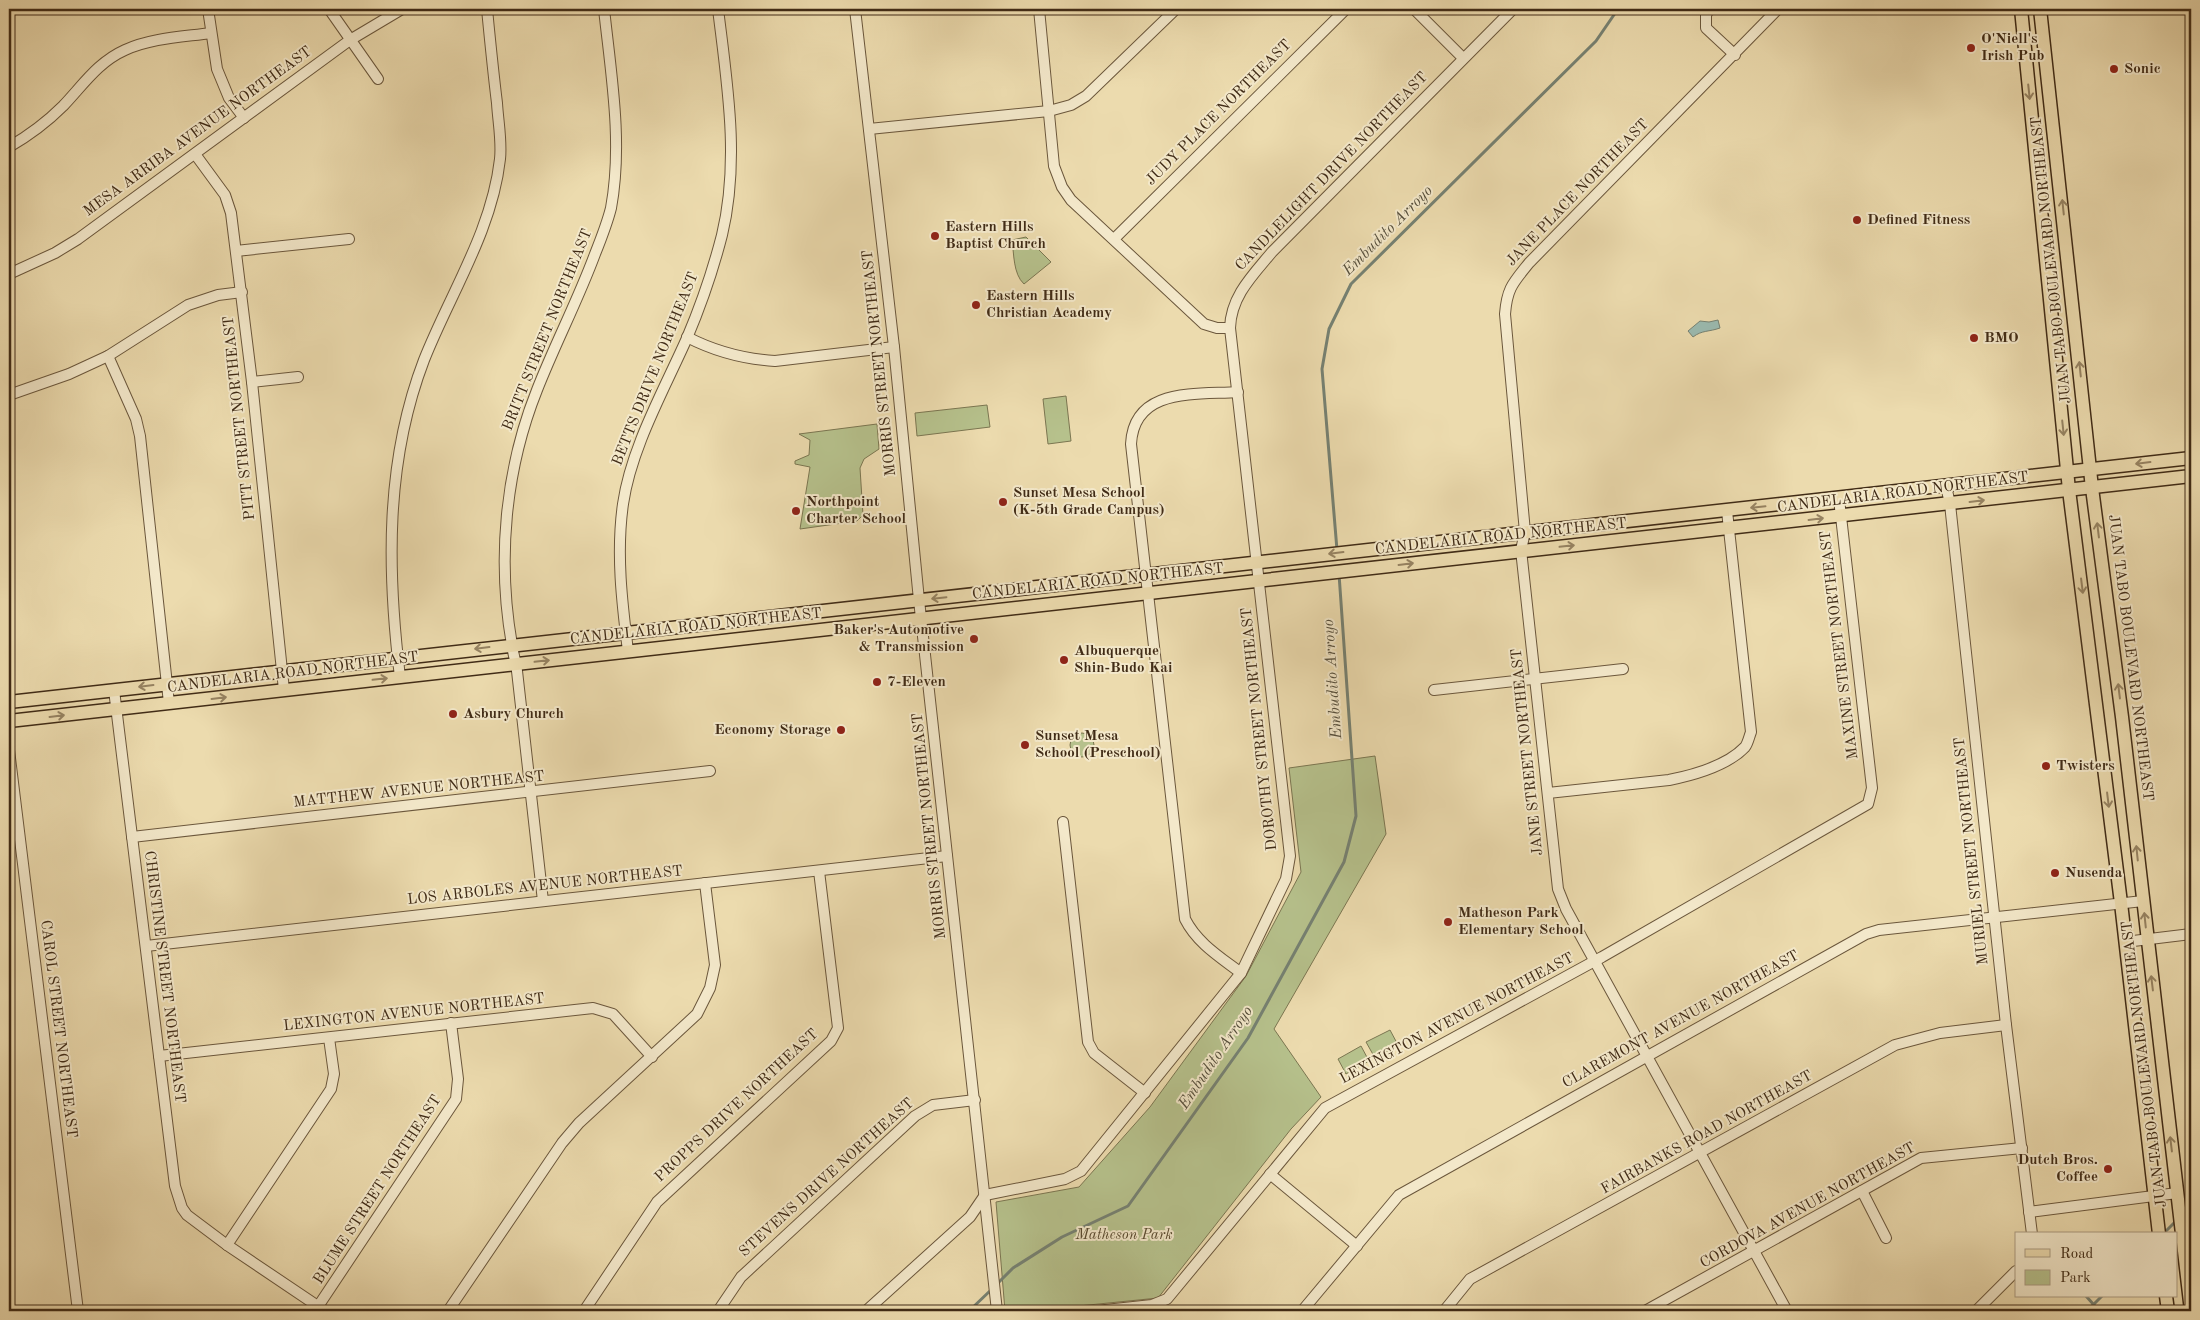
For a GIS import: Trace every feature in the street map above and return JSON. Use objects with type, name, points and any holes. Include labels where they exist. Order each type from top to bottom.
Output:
[{"type":"main road","name":"JUAN TABO BOULEVARD NORTHEAST","points":[[2021,9],[2069,490],[2121,903],[2159,1232]]},
{"type":"main road","name":"JUAN TABO BOULEVARD NORTHEAST","points":[[2040,9],[2092,488],[2122,717],[2146,939],[2181,1222],[2185,1277],[2191,1311]]},
{"type":"main road","name":"CANDELARIA ROAD NORTHEAST","points":[[9,702],[1525,532],[1839,499],[2191,458]]},
{"type":"main road","name":"CANDELARIA ROAD NORTHEAST","points":[[9,721],[2191,476]]},
{"type":"main road","points":[[2166,1298],[2168,1311]]},
{"type":"street","points":[[208,9],[217,69],[229,98],[244,118]]},
{"type":"street","points":[[329,9],[378,79]]},
{"type":"street","name":"MESA ARRIBA AVENUE NORTHEAST","points":[[9,274],[55,254],[78,239],[350,40],[402,9]]},
{"type":"street","points":[[400,677],[391,580],[390,530],[394,476],[401,441],[422,367],[463,274],[490,205],[500,158],[487,9]]},
{"type":"street","name":"BRITT STREET NORTHEAST","points":[[543,901],[507,597],[505,534],[515,460],[537,390],[579,298],[604,230],[614,186],[614,114],[604,9]]},
{"type":"street","name":"BETTS DRIVE NORTHEAST","points":[[628,651],[620,574],[623,504],[631,472],[651,415],[687,337],[705,292],[722,234],[729,186],[731,133],[718,9]]},
{"type":"street","name":"MORRIS STREET NORTHEAST","points":[[856,9],[894,348],[947,856],[986,1195],[997,1311]]},
{"type":"street","points":[[1039,9],[1054,166],[1062,187],[1071,200],[1204,324],[1217,328],[1230,328]]},
{"type":"street","points":[[869,129],[1049,111],[1070,105],[1086,96],[1176,9]]},
{"type":"street","name":"JUDY PLACE NORTHEAST","points":[[1114,239],[1346,9]]},
{"type":"street","points":[[1414,9],[1463,58]]},
{"type":"street","name":"CANDLELIGHT DRIVE NORTHEAST","points":[[1256,562],[1230,328],[1233,308],[1240,291],[1272,252],[1513,9]]},
{"type":"street","points":[[1709,9],[1706,15],[1706,28],[1735,55]]},
{"type":"street","name":"JANE PLACE NORTHEAST","points":[[1525,532],[1506,334],[1506,294],[1529,263],[1778,9]]},
{"type":"street","points":[[9,148],[53,116],[100,65],[126,49],[157,40],[211,33]]},
{"type":"street","name":"PITT STREET NORTHEAST","points":[[195,154],[229,203],[242,292],[284,690]]},
{"type":"street","points":[[236,251],[349,239]]},
{"type":"street","points":[[9,395],[69,374],[108,356],[188,304],[218,295],[242,292]]},
{"type":"street","points":[[687,337],[706,347],[728,355],[775,361],[894,348]]},
{"type":"street","points":[[108,356],[136,419],[140,436],[169,703]]},
{"type":"street","points":[[252,382],[298,377]]},
{"type":"street","points":[[866,1311],[970,1217],[986,1195],[1065,1179],[1082,1171],[1241,973],[1202,943],[1191,932],[1185,919],[1131,444],[1134,423],[1149,405],[1161,399],[1238,392]]},
{"type":"street","name":"MURIEL STREET NORTHEAST","points":[[1946,486],[1950,504],[2006,1024],[2032,1232]]},
{"type":"street","name":"MAXINE STREET NORTHEAST","points":[[1839,499],[1872,788]]},
{"type":"street","points":[[1548,793],[1669,780],[1689,776],[1733,756],[1746,746],[1751,732],[1728,511]]},
{"type":"street","name":"JANE STREET NORTHEAST","points":[[1525,532],[1521,550],[1558,889],[1566,909],[1594,961],[1788,1311]]},
{"type":"street","name":"DOROTHY STREET NORTHEAST","points":[[1241,973],[1286,879],[1290,856],[1256,562]]},
{"type":"street","points":[[1434,690],[1623,669]]},
{"type":"street","name":"CHRISTINE STREET NORTHEAST","points":[[114,690],[178,1199],[187,1215],[320,1310]]},
{"type":"street","name":"CAROL STREET NORTHEAST","points":[[9,750],[78,1311]]},
{"type":"street","name":"MATTHEW AVENUE NORTHEAST","points":[[132,837],[531,793],[710,771]]},
{"type":"street","name":"LEXINGTON AVENUE NORTHEAST","points":[[1096,1311],[1127,1310],[1160,1303],[1167,1299],[1325,1108],[1594,961],[1868,804],[1872,788]]},
{"type":"street","points":[[1062,822],[1088,1042],[1094,1053],[1145,1093]]},
{"type":"street","name":"LOS ARBOLES AVENUE NORTHEAST","points":[[146,946],[947,856]]},
{"type":"street","name":"PROPPS DRIVE NORTHEAST","points":[[584,1311],[657,1202],[831,1041],[838,1028],[819,871]]},
{"type":"street","points":[[448,1311],[562,1143],[579,1123],[696,1014],[710,988],[715,965],[705,884]]},
{"type":"street","name":"CLAREMONT AVENUE NORTHEAST","points":[[1302,1311],[1399,1196],[1866,934],[1880,930],[2142,901]]},
{"type":"street","points":[[2125,942],[2191,934]]},
{"type":"street","name":"LEXINGTON AVENUE NORTHEAST","points":[[159,1056],[593,1008],[603,1009],[612,1014],[652,1057]]},
{"type":"street","name":"BLUME STREET NORTHEAST","points":[[320,1310],[456,1099],[458,1078],[451,1023]]},
{"type":"street","name":"FAIRBANKS ROAD NORTHEAST","points":[[1444,1311],[1470,1279],[1701,1154],[1895,1045],[1940,1033],[2006,1024]]},
{"type":"street","points":[[227,1245],[330,1090],[334,1074],[329,1038]]},
{"type":"street","name":"STEVENS DRIVE NORTHEAST","points":[[718,1311],[741,1277],[914,1116],[933,1105],[975,1100]]},
{"type":"street","name":"CORDOVA AVENUE NORTHEAST","points":[[1645,1311],[1921,1158],[2022,1148]]},
{"type":"street","points":[[1270,1174],[1357,1246]]},
{"type":"street","points":[[1862,1191],[1886,1238]]},
{"type":"street","points":[[2029,1212],[2177,1193]]},
{"type":"street","points":[[1976,1311],[2015,1272]]},
{"type":"green space","points":[[1026,237],[1051,262],[1024,284],[1020,280],[1016,269],[1012,240]]},
{"type":"green space","points":[[1066,396],[1071,441],[1048,444],[1043,399]]},
{"type":"green space","points":[[987,405],[990,427],[917,436],[915,413]]},
{"type":"green space","points":[[877,424],[879,449],[864,459],[860,468],[863,515],[857,521],[800,529],[810,467],[795,464],[795,461],[809,455],[810,440],[799,434]]},
{"type":"green space","points":[[1082,733],[1087,734],[1093,740],[1093,750],[1087,756],[1082,757],[1077,756],[1071,750],[1070,745],[1071,740],[1077,734]]},
{"type":"green space","name":"Matheson Park","points":[[1375,756],[1386,834],[1274,1029],[1321,1097],[1291,1129],[1158,1298],[1029,1311],[1005,1311],[996,1202],[1079,1187],[1150,1107],[1246,976],[1301,872],[1289,768]]},
{"type":"green space","points":[[1390,1030],[1398,1045],[1375,1058],[1366,1042]]},
{"type":"green space","points":[[1361,1046],[1369,1061],[1346,1074],[1338,1059]]},
{"type":"water","points":[[1718,320],[1720,328],[1703,332],[1693,337],[1688,331],[1700,321]]},
{"type":"waterway","name":"Embudito Arroyo","points":[[1337,550],[1322,369],[1329,329],[1351,284],[1596,41],[1618,9]]},
{"type":"waterway","name":"Embudito Arroyo","points":[[997,1284],[1013,1268],[1062,1237],[1128,1206],[1248,1038],[1344,862],[1356,816],[1339,574]]},
{"type":"waterway","points":[[2183,1214],[2191,1205]]},
{"type":"waterway","points":[[2165,1232],[2177,1220]]},
{"type":"waterway","name":"Embudito Arroyo","points":[[969,1311],[992,1289]]},
{"type":"waterway","points":[[2088,1298],[2094,1305]]},
{"type":"waterway","points":[[2087,1311],[2100,1298]]},
{"type":"place","name":"O'Niell's Irish Pub","points":[[1971,48]]},
{"type":"place","name":"Sonic","points":[[2114,69]]},
{"type":"place","name":"Defined Fitness","points":[[1857,220]]},
{"type":"place","name":"Eastern Hills Baptist Church","points":[[935,236]]},
{"type":"place","name":"Eastern Hills Christian Academy","points":[[976,305]]},
{"type":"place","name":"BMO","points":[[1974,338]]},
{"type":"place","name":"Sunset Mesa School (K-5th Grade Campus)","points":[[1003,502]]},
{"type":"place","name":"Northpoint Charter School","points":[[796,511]]},
{"type":"place","name":"Baker's Automotive & Transmission","points":[[974,639]]},
{"type":"place","name":"Albuquerque Shin-Budo Kai","points":[[1064,660]]},
{"type":"place","name":"7-Eleven","points":[[877,682]]},
{"type":"place","name":"Asbury Church","points":[[453,714]]},
{"type":"place","name":"Economy Storage","points":[[841,730]]},
{"type":"place","name":"Sunset Mesa School (Preschool)","points":[[1025,745]]},
{"type":"place","name":"Twisters","points":[[2046,766]]},
{"type":"place","name":"Nusenda","points":[[2055,873]]},
{"type":"place","name":"Matheson Park Elementary School","points":[[1448,922]]},
{"type":"place","name":"Dutch Bros. Coffee","points":[[2108,1169]]}]
